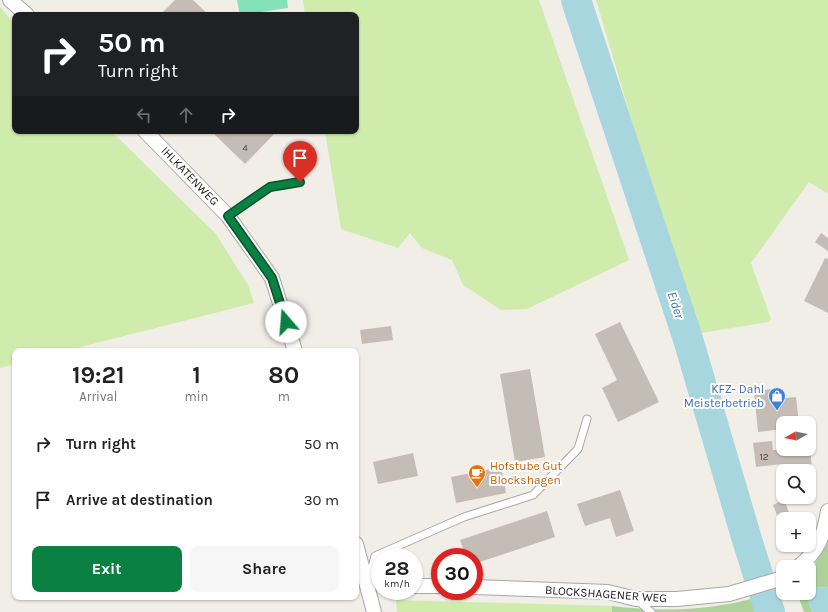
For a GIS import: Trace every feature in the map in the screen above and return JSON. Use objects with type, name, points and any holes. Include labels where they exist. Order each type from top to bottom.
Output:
[{"type":"street","points":[[10,0],[24,12]]},
{"type":"street","name":"IHLKATENWEG","points":[[148,134],[228,216],[272,278],[295,348]]},
{"type":"street","points":[[807,560],[826,532],[828,511]]},
{"type":"street","points":[[359,551],[371,579]]},
{"type":"street","name":"BLOCKSHAGENER WEG","points":[[483,587],[608,592],[636,599],[677,599],[729,594],[776,580]]},
{"type":"street","points":[[374,600],[374,612]]},
{"type":"lane","points":[[228,216],[270,187],[300,182]]},
{"type":"lane","points":[[394,548],[464,517],[533,495],[578,449],[587,418]]},
{"type":"lane","points":[[636,599],[651,612]]},
{"type":"green space","points":[[237,0],[287,0],[288,8],[261,12],[239,12]]},
{"type":"green space","points":[[303,0],[539,0],[629,260],[527,309],[501,310],[463,285],[452,260],[422,248],[410,233],[398,248],[341,229],[325,134],[359,134],[359,12],[305,12]]},
{"type":"green space","points":[[596,0],[828,0],[828,194],[809,182],[751,263],[771,319],[768,322],[695,334]]},
{"type":"green space","points":[[0,7],[12,21],[12,134],[114,134],[216,234],[248,285],[254,303],[77,348],[12,348],[12,365],[0,368]]},
{"type":"green space","points":[[828,538],[828,587],[816,588],[816,562]]},
{"type":"green space","points":[[758,597],[762,612],[612,612],[612,606],[649,609],[704,608],[740,602]]},
{"type":"green space","points":[[396,600],[612,606],[612,612],[397,612]]},
{"type":"green space","points":[[800,600],[808,600],[812,612],[804,612]]},
{"type":"water","points":[[828,587],[828,612],[812,612],[808,600],[816,600],[816,588]]},
{"type":"building","points":[[175,0],[193,0],[206,12],[163,12]]},
{"type":"building","points":[[214,134],[274,134],[245,164]]},
{"type":"building","points":[[821,233],[828,238],[828,251],[815,242]]},
{"type":"building","points":[[825,258],[828,259],[828,313],[804,301]]},
{"type":"building","points":[[620,322],[659,402],[618,422],[602,388],[617,380],[595,334]]},
{"type":"building","points":[[391,326],[393,340],[362,344],[360,330]]},
{"type":"building","points":[[530,369],[545,457],[515,462],[500,374]]},
{"type":"building","name":"KFZ- Dahl Meisterbetrieb","points":[[773,389],[774,399],[796,397],[798,416],[776,416],[776,430],[758,432],[754,391]]},
{"type":"building","points":[[772,441],[773,450],[776,450],[776,456],[811,456],[812,464],[776,464],[756,467],[753,443]]},
{"type":"building","points":[[413,453],[418,476],[378,484],[373,462]]},
{"type":"building","points":[[501,467],[506,493],[456,503],[451,477]]},
{"type":"building","points":[[620,490],[634,531],[616,537],[610,518],[585,526],[577,504]]},
{"type":"building","points":[[786,504],[789,512],[776,512],[773,505]]},
{"type":"building","points":[[547,511],[555,537],[483,561],[483,548],[463,548],[460,540]]},
{"type":"waterway","name":"Eider","points":[[576,0],[688,339],[748,543],[770,612]]},
{"type":"place","name":"KFZ- Dahl Meisterbetrieb","points":[[777,411]]},
{"type":"place","name":"Hofstube Gut Blockshagen","points":[[477,488]]},
{"type":"route","points":[[286,322],[272,278],[228,216],[270,187],[300,182]]}]
